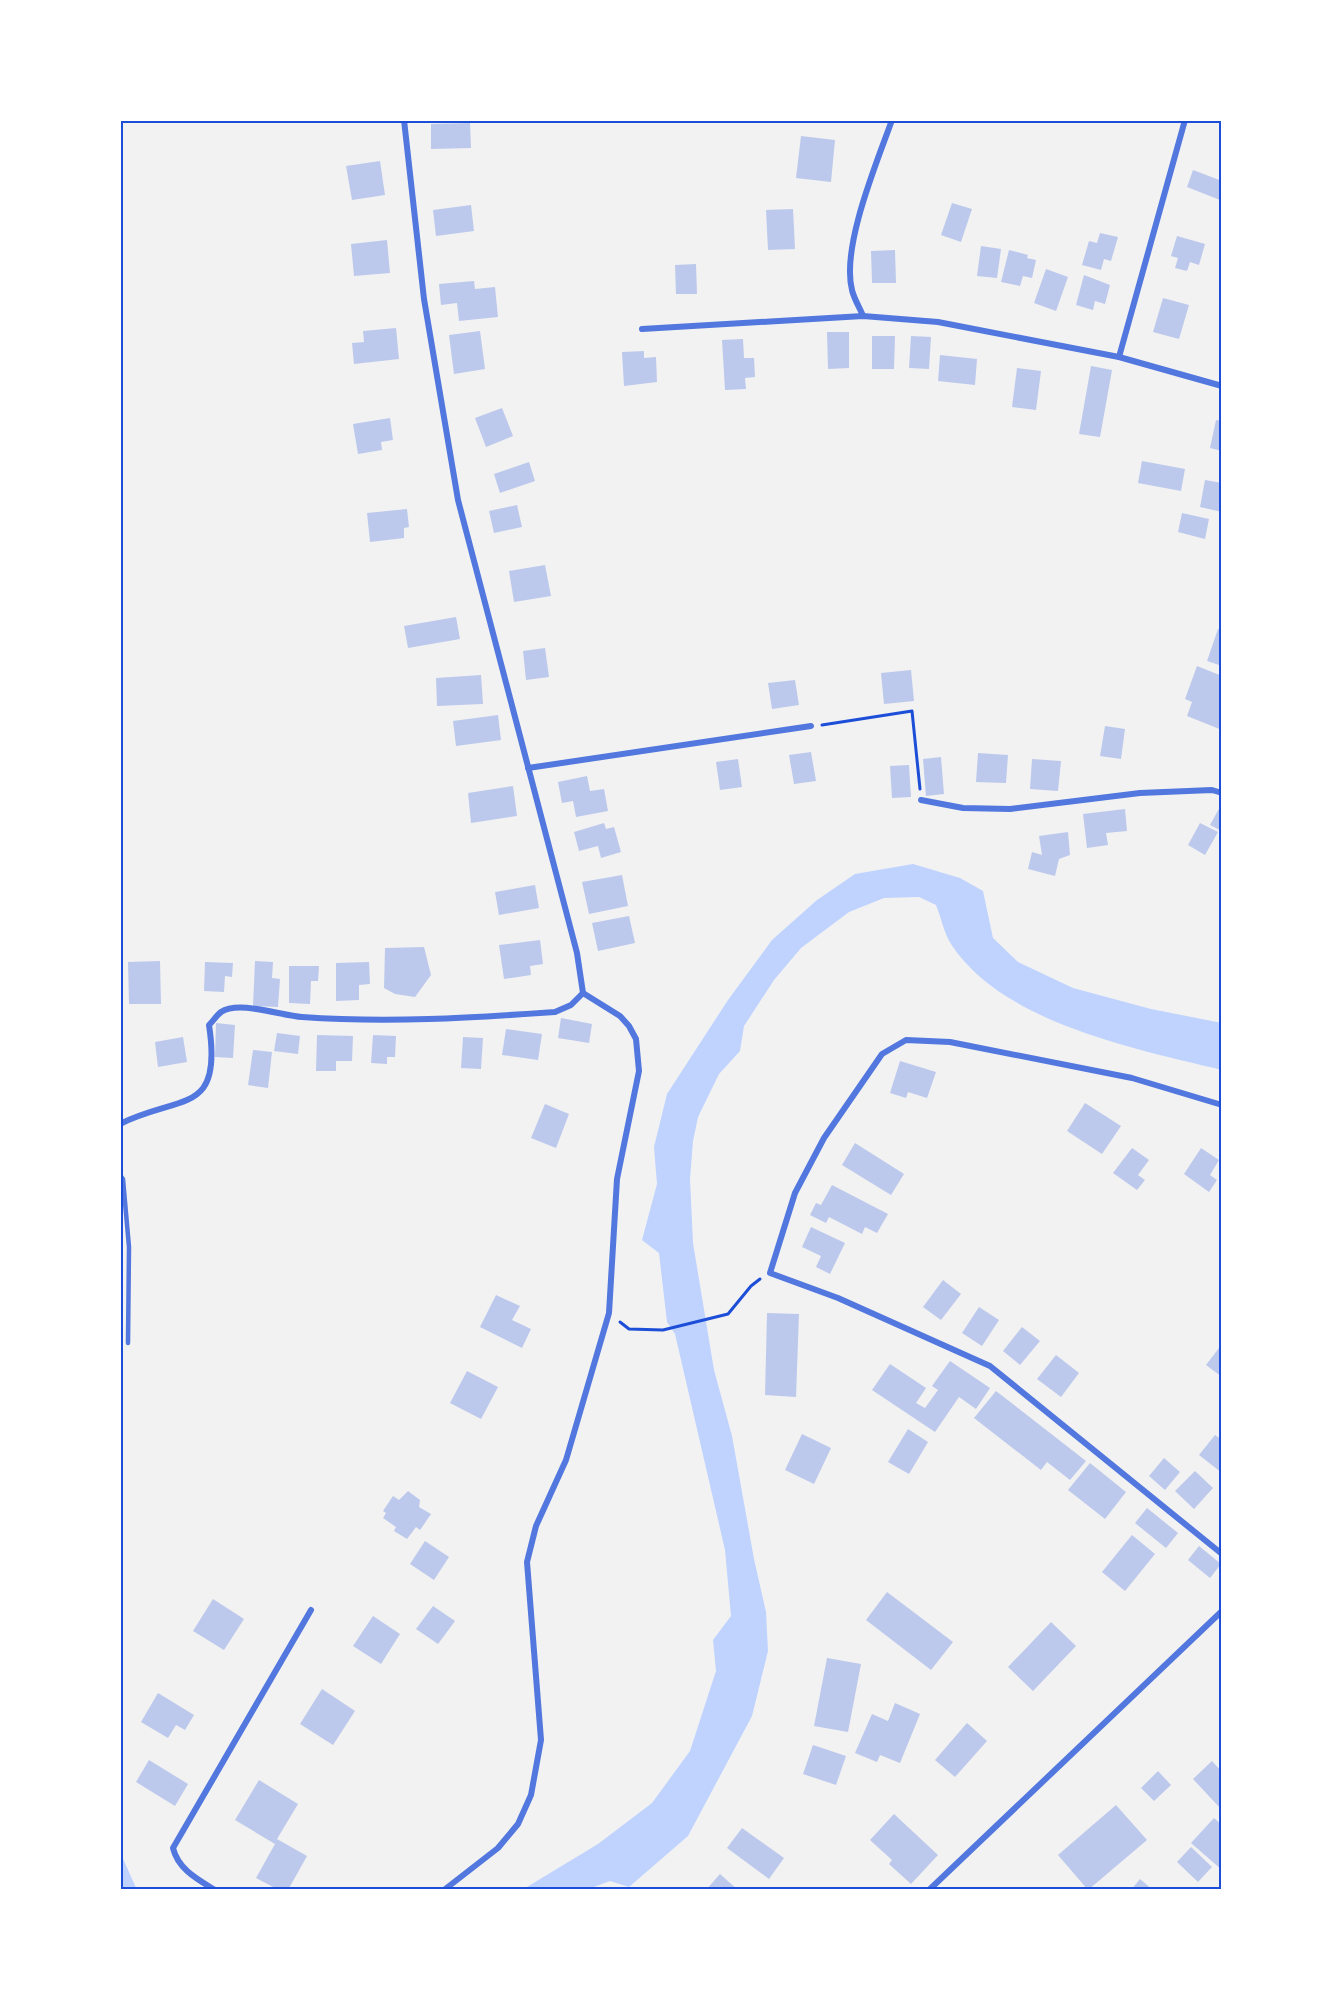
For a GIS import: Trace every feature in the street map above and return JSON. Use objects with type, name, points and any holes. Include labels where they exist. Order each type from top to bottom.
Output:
[{"type":"street","points":[[404,120],[424,299],[458,500],[577,952],[583,993],[620,1016],[636,1039],[639,1071],[617,1179],[609,1313],[566,1460],[536,1526],[527,1563],[541,1740],[531,1795],[518,1824],[498,1848],[444,1890]]},
{"type":"street","points":[[863,316],[852,289],[851,264],[858,220],[892,120]]},
{"type":"street","points":[[1119,357],[1185,120]]},
{"type":"street","points":[[642,329],[863,316],[938,322],[1119,357],[1222,386]]},
{"type":"street","points":[[528,768],[811,726]]},
{"type":"street","points":[[921,800],[963,808],[1010,808],[1140,794],[1212,790],[1222,793]]},
{"type":"street","points":[[120,1124],[141,1113],[184,1104],[198,1094],[208,1080],[213,1064],[209,1025],[222,1011],[242,1007],[298,1017],[373,1022],[447,1020],[555,1012],[571,1005],[583,993]]},
{"type":"street","points":[[1222,1105],[1121,1076],[950,1042],[906,1040],[882,1054],[824,1138],[795,1193],[770,1272],[838,1298],[990,1366],[1222,1554]]},
{"type":"street","points":[[215,1890],[196,1879],[176,1860],[173,1848],[311,1610]]},
{"type":"street","points":[[929,1890],[1222,1611]]},
{"type":"lane","points":[[120,1175],[129,1246],[128,1343]]},
{"type":"path","points":[[811,726],[912,711],[921,800]]},
{"type":"path","points":[[609,1313],[628,1329],[663,1330],[728,1314],[751,1286]]},
{"type":"water","points":[[913,864],[960,878],[983,891],[993,938],[1018,962],[1073,988],[1151,1009],[1222,1023],[1222,1070],[1112,1042],[1036,1013],[1003,994],[974,971],[951,944],[936,905],[919,897],[884,898],[849,912],[801,948],[774,980],[744,1026],[740,1051],[719,1074],[698,1117],[693,1141],[690,1179],[693,1243],[714,1370],[732,1436],[766,1612],[768,1651],[752,1716],[688,1836],[629,1887],[610,1881],[586,1890],[522,1890],[598,1844],[652,1803],[690,1751],[716,1671],[713,1640],[731,1616],[725,1550],[675,1334],[667,1322],[659,1253],[642,1240],[657,1184],[654,1147],[667,1094],[728,1000],[772,940],[817,900],[855,874]]},
{"type":"water","points":[[120,1852],[137,1890],[120,1890]]},
{"type":"building","points":[[470,123],[471,148],[431,149],[431,124]]},
{"type":"building","points":[[801,136],[835,140],[831,182],[796,178]]},
{"type":"building","points":[[380,161],[385,195],[352,200],[346,166]]},
{"type":"building","points":[[1193,170],[1222,181],[1220,200],[1187,187]]},
{"type":"building","points":[[952,203],[972,209],[961,242],[941,235]]},
{"type":"building","points":[[471,205],[474,231],[436,236],[433,210]]},
{"type":"building","points":[[793,209],[795,249],[768,250],[766,210]]},
{"type":"building","points":[[1100,233],[1118,237],[1111,261],[1104,259],[1101,270],[1082,265],[1089,241],[1097,243]]},
{"type":"building","points":[[1177,236],[1205,244],[1199,265],[1190,262],[1187,271],[1175,268],[1178,258],[1171,256]]},
{"type":"building","points":[[387,240],[390,273],[354,276],[351,244]]},
{"type":"building","points":[[981,246],[1001,249],[997,278],[977,276]]},
{"type":"building","points":[[895,250],[896,283],[872,283],[871,251]]},
{"type":"building","points":[[1009,250],[1028,255],[1027,258],[1036,260],[1032,278],[1023,276],[1020,286],[1001,282]]},
{"type":"building","points":[[696,264],[697,294],[676,294],[675,265]]},
{"type":"building","points":[[1046,269],[1068,277],[1056,311],[1034,303]]},
{"type":"building","points":[[1084,275],[1110,285],[1105,304],[1095,301],[1093,310],[1076,305]]},
{"type":"building","points":[[474,281],[475,289],[495,287],[498,317],[459,321],[457,303],[441,305],[439,284]]},
{"type":"building","points":[[1163,298],[1189,305],[1179,339],[1153,332]]},
{"type":"building","points":[[396,328],[399,359],[354,364],[352,343],[364,342],[363,331]]},
{"type":"building","points":[[480,331],[485,369],[454,374],[449,335]]},
{"type":"building","points":[[827,332],[849,332],[849,368],[828,369]]},
{"type":"building","points":[[872,336],[895,336],[894,369],[872,369]]},
{"type":"building","points":[[911,336],[931,337],[929,369],[909,368]]},
{"type":"building","points":[[743,339],[744,358],[754,358],[755,377],[745,378],[746,389],[725,390],[722,340]]},
{"type":"building","points":[[644,351],[644,358],[656,357],[657,382],[624,386],[622,352]]},
{"type":"building","points":[[940,355],[977,359],[975,385],[938,381]]},
{"type":"building","points":[[1091,366],[1112,370],[1100,437],[1079,434]]},
{"type":"building","points":[[1017,368],[1041,371],[1036,410],[1012,407]]},
{"type":"building","points":[[502,408],[513,436],[486,447],[475,418]]},
{"type":"building","points":[[390,418],[393,440],[381,442],[382,450],[358,454],[353,424]]},
{"type":"building","points":[[1216,420],[1222,421],[1222,451],[1210,448]]},
{"type":"building","points":[[1142,461],[1185,469],[1181,491],[1138,483]]},
{"type":"building","points":[[529,462],[535,481],[500,493],[494,474]]},
{"type":"building","points":[[1205,480],[1222,483],[1222,512],[1200,507]]},
{"type":"building","points":[[517,505],[522,527],[494,533],[489,511]]},
{"type":"building","points":[[407,509],[409,527],[404,528],[404,538],[370,542],[367,513]]},
{"type":"building","points":[[1182,513],[1209,519],[1205,539],[1178,532]]},
{"type":"building","points":[[545,565],[551,596],[514,602],[509,571]]},
{"type":"building","points":[[456,617],[460,639],[408,648],[404,626]]},
{"type":"building","points":[[1218,629],[1222,630],[1222,666],[1207,661]]},
{"type":"building","points":[[545,648],[549,677],[526,680],[523,651]]},
{"type":"building","points":[[1197,666],[1222,676],[1222,730],[1187,716],[1192,702],[1185,699]]},
{"type":"building","points":[[911,670],[914,701],[884,704],[881,673]]},
{"type":"building","points":[[481,675],[483,704],[437,706],[436,678]]},
{"type":"building","points":[[795,680],[799,705],[772,709],[768,683]]},
{"type":"building","points":[[498,715],[501,740],[456,746],[453,721]]},
{"type":"building","points":[[1105,726],[1125,729],[1121,759],[1100,756]]},
{"type":"building","points":[[811,752],[816,781],[794,784],[789,755]]},
{"type":"building","points":[[978,753],[1008,755],[1006,783],[976,782]]},
{"type":"building","points":[[941,757],[944,794],[926,796],[923,759]]},
{"type":"building","points":[[738,759],[742,787],[720,790],[716,762]]},
{"type":"building","points":[[1032,759],[1061,761],[1058,791],[1030,789]]},
{"type":"building","points":[[909,765],[911,797],[892,798],[890,766]]},
{"type":"building","points":[[587,776],[590,791],[604,789],[608,811],[576,817],[573,801],[562,803],[558,782]]},
{"type":"building","points":[[513,786],[517,816],[471,823],[468,793]]},
{"type":"building","points":[[1220,807],[1222,809],[1222,831],[1210,825]]},
{"type":"building","points":[[1125,809],[1127,831],[1106,833],[1108,845],[1087,848],[1083,814]]},
{"type":"building","points":[[604,823],[606,829],[614,827],[621,852],[601,858],[598,846],[579,851],[574,832]]},
{"type":"building","points":[[1200,823],[1218,832],[1205,855],[1188,845]]},
{"type":"building","points":[[1068,832],[1070,855],[1059,859],[1055,876],[1028,869],[1032,852],[1042,855],[1039,836]]},
{"type":"building","points":[[622,875],[628,906],[589,914],[582,882]]},
{"type":"building","points":[[535,885],[539,908],[499,915],[495,892]]},
{"type":"building","points":[[629,916],[635,943],[598,951],[592,923]]},
{"type":"building","points":[[540,940],[543,964],[530,966],[531,975],[504,979],[499,945]]},
{"type":"building","points":[[424,947],[431,975],[415,997],[395,994],[384,988],[385,948]]},
{"type":"building","points":[[160,961],[161,1004],[129,1004],[128,962]]},
{"type":"building","points":[[255,961],[273,962],[272,978],[280,979],[278,1007],[253,1006]]},
{"type":"building","points":[[205,962],[233,963],[232,977],[225,976],[224,992],[204,991]]},
{"type":"building","points":[[369,962],[370,984],[359,985],[359,1000],[336,1001],[336,963]]},
{"type":"building","points":[[289,966],[319,966],[318,981],[311,981],[310,1004],[289,1003]]},
{"type":"building","points":[[561,1018],[592,1024],[589,1043],[558,1038]]},
{"type":"building","points":[[216,1023],[235,1025],[233,1058],[215,1057]]},
{"type":"building","points":[[506,1029],[542,1034],[538,1060],[502,1055]]},
{"type":"building","points":[[277,1033],[300,1036],[298,1054],[274,1051]]},
{"type":"building","points":[[317,1035],[353,1036],[352,1061],[336,1061],[336,1071],[316,1071]]},
{"type":"building","points":[[373,1035],[396,1036],[395,1057],[387,1057],[387,1064],[371,1063]]},
{"type":"building","points":[[183,1037],[187,1062],[158,1067],[155,1042]]},
{"type":"building","points":[[463,1037],[483,1038],[481,1069],[461,1068]]},
{"type":"building","points":[[253,1050],[272,1052],[268,1088],[248,1085]]},
{"type":"building","points":[[900,1061],[936,1072],[927,1098],[908,1092],[906,1098],[890,1093]]},
{"type":"building","points":[[1085,1103],[1121,1126],[1102,1154],[1067,1131]]},
{"type":"building","points":[[545,1104],[569,1114],[556,1148],[531,1138]]},
{"type":"building","points":[[855,1143],[904,1174],[891,1195],[842,1165]]},
{"type":"building","points":[[1132,1148],[1149,1160],[1138,1175],[1145,1180],[1137,1190],[1113,1173]]},
{"type":"building","points":[[1201,1148],[1219,1160],[1210,1175],[1217,1180],[1209,1192],[1184,1174]]},
{"type":"building","points":[[832,1185],[888,1214],[877,1233],[865,1227],[862,1234],[829,1217],[826,1223],[810,1215],[816,1203],[821,1205]]},
{"type":"building","points":[[811,1227],[845,1243],[830,1274],[816,1267],[821,1256],[802,1247]]},
{"type":"building","points":[[943,1280],[961,1294],[941,1320],[923,1307]]},
{"type":"building","points":[[496,1295],[520,1306],[512,1320],[531,1329],[522,1348],[480,1327]]},
{"type":"building","points":[[979,1307],[999,1320],[982,1346],[962,1333]]},
{"type":"building","points":[[767,1313],[799,1314],[796,1397],[765,1395]]},
{"type":"building","points":[[1022,1327],[1040,1341],[1020,1365],[1003,1351]]},
{"type":"building","points":[[1222,1344],[1222,1377],[1206,1365]]},
{"type":"building","points":[[1056,1355],[1079,1373],[1061,1397],[1037,1379]]},
{"type":"building","points":[[950,1361],[990,1388],[976,1409],[959,1397],[935,1432],[872,1390],[890,1364],[926,1388],[916,1403],[925,1408],[938,1390],[932,1386]]},
{"type":"building","points":[[467,1371],[498,1387],[481,1419],[450,1403]]},
{"type":"building","points":[[996,1391],[1086,1461],[1070,1480],[1047,1462],[1041,1470],[974,1418]]},
{"type":"building","points":[[908,1429],[928,1442],[909,1474],[888,1462]]},
{"type":"building","points":[[802,1434],[831,1448],[814,1484],[785,1470]]},
{"type":"building","points":[[1215,1435],[1222,1440],[1222,1473],[1199,1455]]},
{"type":"building","points":[[1164,1458],[1180,1472],[1165,1490],[1149,1476]]},
{"type":"building","points":[[1090,1463],[1126,1492],[1105,1519],[1068,1490]]},
{"type":"building","points":[[1195,1471],[1213,1488],[1194,1509],[1175,1491]]},
{"type":"building","points":[[408,1491],[420,1500],[419,1507],[431,1514],[420,1530],[416,1527],[407,1539],[394,1531],[396,1527],[383,1518],[386,1513],[383,1511],[393,1496],[399,1500]]},
{"type":"building","points":[[1147,1508],[1178,1533],[1166,1548],[1135,1523]]},
{"type":"building","points":[[1132,1535],[1155,1554],[1125,1591],[1102,1572]]},
{"type":"building","points":[[425,1541],[449,1557],[434,1580],[410,1564]]},
{"type":"building","points":[[1199,1546],[1221,1564],[1210,1578],[1188,1560]]},
{"type":"building","points":[[887,1592],[953,1642],[931,1670],[866,1620]]},
{"type":"building","points":[[213,1599],[244,1619],[224,1650],[193,1631]]},
{"type":"building","points":[[433,1606],[455,1621],[438,1644],[416,1629]]},
{"type":"building","points":[[373,1616],[400,1634],[381,1664],[353,1646]]},
{"type":"building","points":[[1051,1622],[1076,1646],[1033,1691],[1008,1667]]},
{"type":"building","points":[[827,1658],[861,1664],[848,1732],[814,1726]]},
{"type":"building","points":[[322,1689],[355,1711],[333,1745],[300,1724]]},
{"type":"building","points":[[158,1693],[194,1715],[185,1730],[176,1725],[168,1738],[141,1722]]},
{"type":"building","points":[[895,1703],[920,1714],[900,1763],[880,1755],[877,1762],[855,1753],[872,1714],[888,1721]]},
{"type":"building","points":[[967,1723],[987,1741],[955,1777],[935,1760]]},
{"type":"building","points":[[813,1745],[846,1756],[836,1785],[803,1774]]},
{"type":"building","points":[[149,1760],[188,1784],[175,1806],[136,1782]]},
{"type":"building","points":[[1212,1761],[1222,1772],[1222,1810],[1193,1779]]},
{"type":"building","points":[[1158,1771],[1171,1785],[1154,1801],[1141,1788]]},
{"type":"building","points":[[259,1780],[298,1804],[277,1839],[307,1856],[288,1890],[279,1890],[256,1878],[275,1844],[235,1820]]},
{"type":"building","points":[[1116,1805],[1147,1840],[1088,1890],[1058,1855]]},
{"type":"building","points":[[894,1814],[938,1855],[911,1884],[889,1864],[892,1860],[870,1840]]},
{"type":"building","points":[[1214,1818],[1222,1825],[1222,1870],[1191,1843]]},
{"type":"building","points":[[742,1828],[784,1858],[769,1879],[727,1848]]},
{"type":"building","points":[[1191,1847],[1212,1867],[1198,1882],[1177,1862]]},
{"type":"building","points":[[720,1874],[738,1890],[706,1890]]},
{"type":"building","points":[[1140,1879],[1153,1890],[1131,1890]]}]
